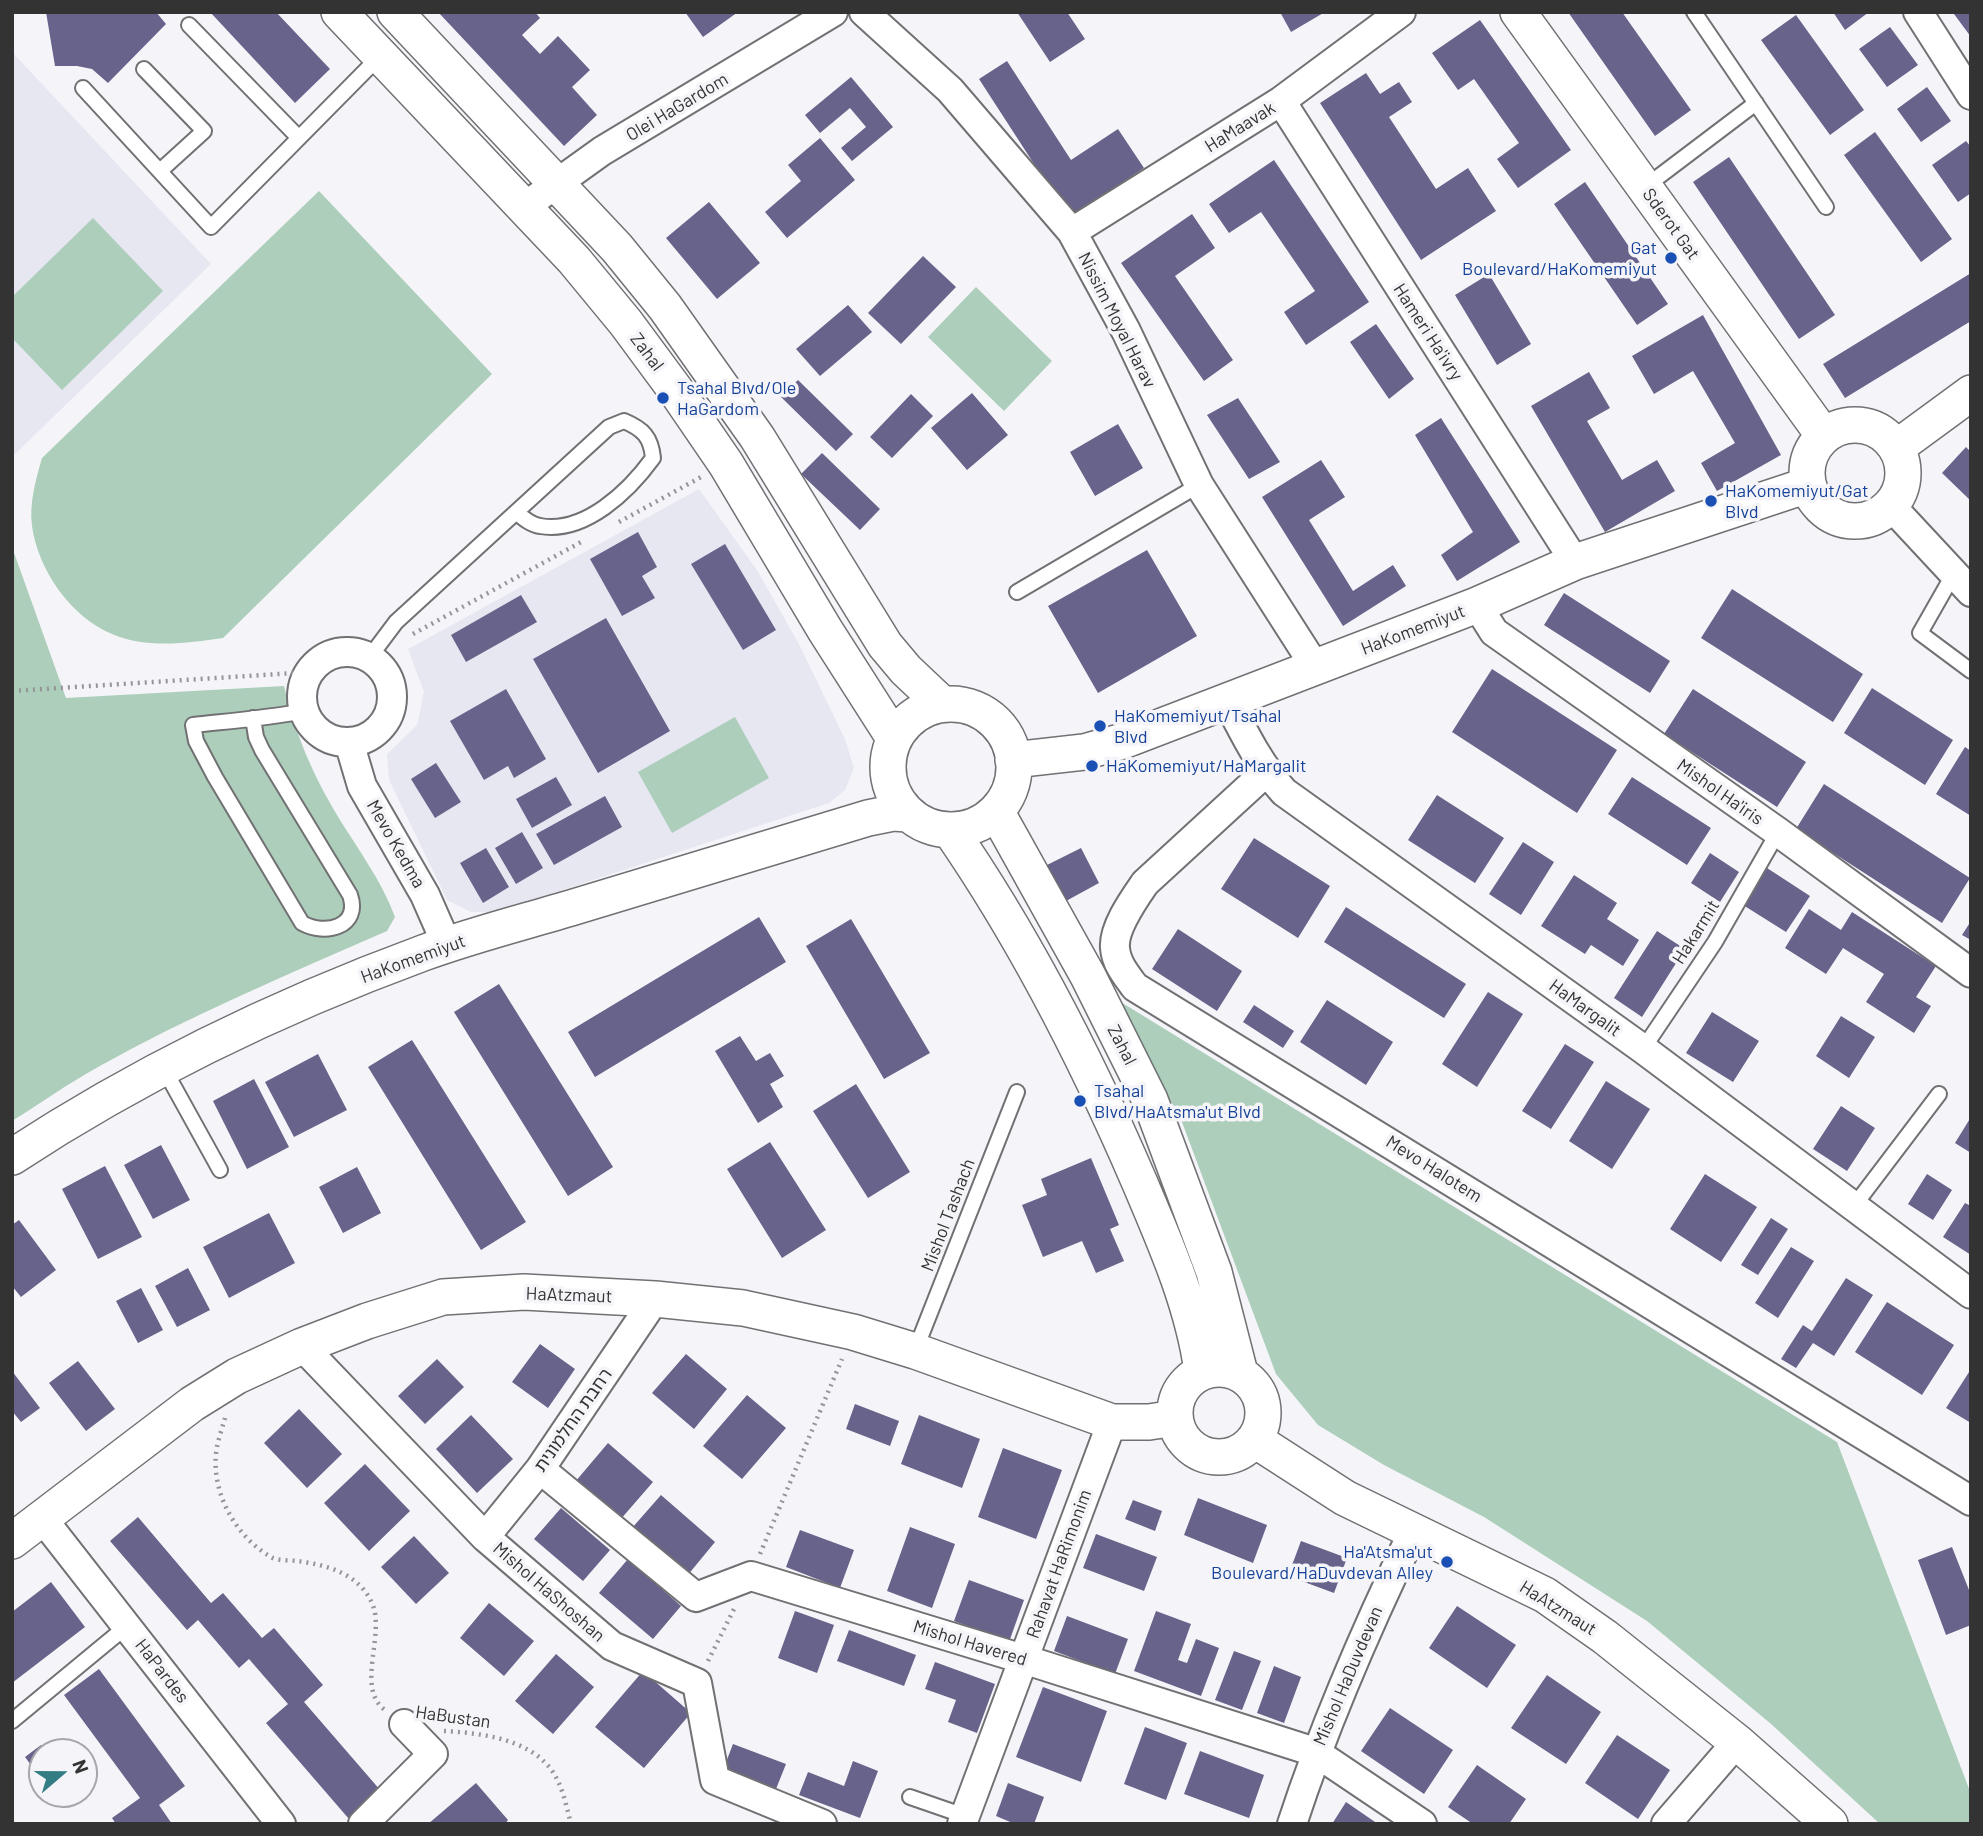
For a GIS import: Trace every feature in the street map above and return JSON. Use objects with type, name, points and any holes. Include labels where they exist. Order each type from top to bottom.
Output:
[{"type":"street","name":"Zahal","points":[[339,12],[574,260],[626,323],[726,464],[825,630],[891,753]]},
{"type":"street","points":[[395,12],[617,248],[665,307],[757,437],[885,645],[906,670],[942,704]]},
{"type":"street","name":"Olei HaGardom","points":[[524,207],[602,151],[833,12]]},
{"type":"street","name":"Nissim Moyal Harav","points":[[864,12],[950,90],[1072,232],[1126,331],[1199,485],[1315,668]]},
{"type":"street","name":"HaMaavak","points":[[1072,232],[1281,101],[1401,12]]},
{"type":"street","name":"Sderot Gat","points":[[1518,12],[1824,436]]},
{"type":"street","points":[[1919,12],[1971,95]]},
{"type":"street","name":"Hameri Ha'ivry","points":[[1281,101],[1575,562]]},
{"type":"street","points":[[1896,448],[1971,393]]},
{"type":"street","points":[[1863,425],[1882,433],[1896,448],[1901,459],[1900,489],[1890,505],[1876,516],[1864,520],[1840,518],[1820,506],[1808,485],[1808,461],[1812,450],[1824,436],[1842,426],[1863,425]]},
{"type":"street","name":"HaKomemiyut","points":[[1013,761],[1084,752],[1123,741],[1477,605],[1575,562],[1808,485]]},
{"type":"street","points":[[1890,505],[1962,584]]},
{"type":"street","name":"Mishol Ha'iris","points":[[1477,605],[1494,632],[1778,832],[1971,974]]},
{"type":"street","points":[[349,651],[369,658],[387,674],[392,689],[392,704],[387,719],[377,731],[364,739],[336,741],[314,727],[305,711],[303,686],[320,661],[333,653],[349,651]]},
{"type":"street","name":"HaMargalit","points":[[1227,700],[1266,772],[1284,792],[1643,1049],[1971,1294]]},
{"type":"street","points":[[942,704],[967,706],[989,717],[1006,737],[1013,761],[1010,788],[996,811],[983,822],[967,828],[950,830],[921,823],[908,814],[890,786],[891,753],[902,726],[914,715],[942,704]]},
{"type":"street","name":"Mevo Kedma","points":[[349,742],[362,786],[425,895],[447,945]]},
{"type":"street","name":"HaKomemiyut","points":[[841,826],[876,797],[891,753]]},
{"type":"street","name":"Mevo Halotem","points":[[1266,772],[1145,883],[1129,906],[1114,947],[1120,967],[1135,987],[1971,1501]]},
{"type":"street","name":"Zahal","points":[[996,811],[1088,976],[1150,1100],[1214,1272],[1240,1373]]},
{"type":"street","name":"HaKomemiyut","points":[[12,1157],[111,1095],[163,1067],[329,990],[447,945],[841,826],[893,813],[908,814]]},
{"type":"street","points":[[950,830],[1006,914],[1112,1119],[1191,1312],[1202,1371]]},
{"type":"street","name":"HaAtzmaut","points":[[12,1541],[192,1404],[237,1376],[302,1346],[367,1321],[443,1297],[524,1292],[655,1299],[743,1308],[853,1332],[915,1351],[1112,1422],[1139,1423],[1175,1418]]},
{"type":"street","name":"רחבת החלמונית","points":[[485,1537],[540,1469],[655,1299]]},
{"type":"street","name":"Mishol HaShoshan","points":[[302,1346],[485,1537],[612,1646],[697,1683]]},
{"type":"street","points":[[1215,1368],[1240,1373],[1258,1391],[1263,1403],[1261,1428],[1255,1440],[1237,1454],[1214,1457],[1202,1454],[1184,1439],[1175,1418],[1175,1406],[1184,1385],[1202,1371],[1215,1368]]},
{"type":"street","name":"Rahavat HaRimonim","points":[[963,1820],[1112,1422]]},
{"type":"street","name":"HaAtzmaut","points":[[1255,1440],[1294,1468],[1345,1498],[1545,1595],[1605,1637],[1737,1742],[1830,1824]]},
{"type":"street","points":[[540,1469],[696,1597],[751,1576]]},
{"type":"street","name":"HaPardes","points":[[43,1518],[281,1824]]},
{"type":"street","name":"Mishol HaDuvdevan","points":[[1292,1824],[1315,1752],[1366,1630],[1413,1532]]},
{"type":"street","name":"Mishol Havered","points":[[751,1576],[1315,1752],[1422,1824]]},
{"type":"street","points":[[697,1683],[715,1780],[822,1824]]},
{"type":"street","points":[[363,1824],[433,1754],[404,1724]]},
{"type":"street","points":[[1666,1824],[1737,1742]]},
{"type":"lane","points":[[1694,12],[1826,207]]},
{"type":"lane","points":[[189,25],[299,138]]},
{"type":"lane","points":[[83,88],[211,227],[380,56]]},
{"type":"lane","points":[[144,69],[204,131],[160,171]]},
{"type":"lane","points":[[1645,187],[1756,103]]},
{"type":"lane","points":[[369,658],[396,622],[516,512],[609,427],[624,421],[640,428],[652,442],[653,458],[639,478],[601,509],[583,519],[565,526],[539,526],[516,512]]},
{"type":"lane","points":[[1017,592],[1199,485]]},
{"type":"lane","points":[[1962,584],[1920,634],[1971,671]]},
{"type":"lane","points":[[253,718],[256,737],[262,750],[350,895],[354,906],[351,916],[342,924],[314,930],[302,923],[196,741],[193,725],[305,711]]},
{"type":"lane","name":"Hakarmit","points":[[1643,1049],[1715,942],[1778,832]]},
{"type":"lane","points":[[163,1067],[220,1170]]},
{"type":"lane","name":"Mishol Tashach","points":[[915,1351],[1017,1092]]},
{"type":"lane","points":[[1854,1206],[1939,1094]]},
{"type":"lane","points":[[12,1721],[127,1626]]},
{"type":"lane","points":[[910,1797],[963,1820]]},
{"type":"path","points":[[617,523],[726,464]]},
{"type":"path","points":[[410,635],[593,536]]},
{"type":"path","points":[[12,691],[310,672]]},
{"type":"path","points":[[697,1683],[751,1576],[853,1332]]},
{"type":"path","name":"HaBustan","points":[[237,1376],[216,1454],[220,1497],[241,1532],[272,1558],[340,1571],[361,1584],[373,1605],[377,1636],[370,1679],[379,1706],[404,1724],[428,1730],[464,1732],[498,1738],[525,1748],[550,1767],[564,1794],[571,1824]]},
{"type":"shaded area","points":[[12,52],[211,264],[12,457]]},
{"type":"shaded area","points":[[699,489],[757,570],[800,646],[845,739],[854,768],[845,790],[829,803],[495,912],[471,912],[447,900],[389,780],[387,754],[417,725],[424,692],[408,649]]},
{"type":"green space","points":[[319,191],[492,374],[223,638],[153,643],[112,634],[83,616],[70,604],[41,559],[35,543],[31,509],[42,458]]},
{"type":"green space","points":[[93,218],[163,291],[62,390],[12,338],[12,297]]},
{"type":"green space","points":[[976,287],[1052,361],[1004,411],[928,337]]},
{"type":"green space","points":[[12,547],[66,698],[284,686],[299,737],[319,783],[376,878],[395,917],[387,931],[133,1048],[87,1073],[12,1121]]},
{"type":"green space","points":[[735,717],[769,778],[672,833],[638,772]]},
{"type":"green space","points":[[1098,988],[1837,1442],[1971,1794],[1971,1824],[1880,1824],[1770,1723],[1647,1621],[1484,1517],[1384,1465],[1318,1425],[1276,1374],[1179,1114]]},
{"type":"building","points":[[46,12],[156,12],[166,24],[108,83],[92,69],[55,66]]},
{"type":"building","points":[[210,12],[276,12],[330,69],[295,103]]},
{"type":"building","points":[[438,12],[535,12],[540,18],[522,35],[540,54],[558,36],[590,70],[572,87],[597,115],[564,146]]},
{"type":"building","points":[[685,12],[738,12],[703,37]]},
{"type":"building","points":[[1017,12],[1067,12],[1085,39],[1050,62]]},
{"type":"building","points":[[1280,12],[1325,12],[1291,32]]},
{"type":"building","points":[[1568,12],[1622,12],[1691,110],[1655,136]]},
{"type":"building","points":[[1833,12],[1869,12],[1845,30]]},
{"type":"building","points":[[1971,12],[1971,37],[1954,14]]},
{"type":"building","points":[[1796,15],[1864,110],[1830,135],[1761,40]]},
{"type":"building","points":[[1480,20],[1571,150],[1518,188],[1497,159],[1519,143],[1474,79],[1458,90],[1432,53]]},
{"type":"building","points":[[1890,27],[1918,65],[1887,87],[1859,49]]},
{"type":"building","points":[[1007,61],[1071,160],[1118,129],[1144,168],[1069,218],[979,79]]},
{"type":"building","points":[[1366,73],[1380,94],[1399,82],[1412,102],[1389,117],[1436,189],[1468,168],[1496,211],[1421,260],[1320,103]]},
{"type":"building","points":[[851,77],[893,127],[852,161],[841,148],[866,127],[850,108],[820,133],[805,115]]},
{"type":"building","points":[[1927,87],[1951,121],[1921,142],[1897,109]]},
{"type":"building","points":[[1875,132],[1952,239],[1921,262],[1844,155]]},
{"type":"building","points":[[820,138],[855,180],[787,238],[765,212],[801,181],[788,165]]},
{"type":"building","points":[[1966,141],[1971,147],[1971,193],[1958,202],[1932,165]]},
{"type":"building","points":[[1729,157],[1835,315],[1799,339],[1693,182]]},
{"type":"building","points":[[1274,160],[1369,302],[1306,345],[1284,312],[1315,291],[1261,212],[1229,233],[1209,204]]},
{"type":"building","points":[[1585,182],[1668,304],[1637,325],[1554,204]]},
{"type":"building","points":[[709,202],[760,263],[717,299],[666,238]]},
{"type":"building","points":[[1192,214],[1215,248],[1175,276],[1233,360],[1204,381],[1121,263]]},
{"type":"building","points":[[923,256],[956,287],[901,344],[868,313]]},
{"type":"building","points":[[1971,273],[1971,321],[1845,398],[1823,364]]},
{"type":"building","points":[[1489,274],[1531,344],[1497,365],[1455,295]]},
{"type":"building","points":[[848,305],[872,332],[820,376],[796,349]]},
{"type":"building","points":[[1703,315],[1781,455],[1717,491],[1701,463],[1735,443],[1693,371],[1654,394],[1632,356]]},
{"type":"building","points":[[1376,324],[1414,379],[1389,399],[1350,342]]},
{"type":"building","points":[[1589,372],[1610,408],[1587,421],[1622,480],[1657,460],[1675,491],[1605,532],[1531,406]]},
{"type":"building","points":[[798,380],[853,434],[836,451],[781,397]]},
{"type":"building","points":[[972,393],[1008,435],[967,470],[931,428]]},
{"type":"building","points":[[911,394],[933,416],[892,458],[870,437]]},
{"type":"building","points":[[1238,398],[1280,462],[1249,479],[1207,415]]},
{"type":"building","points":[[1441,418],[1520,542],[1457,581],[1441,555],[1473,532],[1415,435]]},
{"type":"building","points":[[1118,424],[1143,468],[1095,496],[1070,452]]},
{"type":"building","points":[[1966,447],[1971,452],[1971,501],[1942,473]]},
{"type":"building","points":[[822,453],[880,509],[860,530],[801,474]]},
{"type":"building","points":[[1321,460],[1345,497],[1309,520],[1353,591],[1393,565],[1406,586],[1343,626],[1262,497]]},
{"type":"building","points":[[638,532],[657,567],[642,576],[655,598],[622,616],[590,559]]},
{"type":"building","points":[[725,544],[776,630],[743,650],[691,564]]},
{"type":"building","points":[[1147,550],[1197,636],[1098,693],[1048,606]]},
{"type":"building","points":[[1732,589],[1863,674],[1833,722],[1701,638]]},
{"type":"building","points":[[1564,593],[1670,661],[1650,693],[1544,625]]},
{"type":"building","points":[[521,595],[537,622],[466,662],[451,635]]},
{"type":"building","points":[[606,618],[670,731],[598,773],[533,659]]},
{"type":"building","points":[[1492,669],[1617,750],[1577,813],[1452,732]]},
{"type":"building","points":[[1872,688],[1953,740],[1925,785],[1844,733]]},
{"type":"building","points":[[506,689],[546,759],[514,778],[508,766],[484,780],[450,721]]},
{"type":"building","points":[[1693,689],[1806,762],[1777,807],[1664,734]]},
{"type":"building","points":[[1965,747],[1971,751],[1971,816],[1936,794]]},
{"type":"building","points":[[436,763],[461,802],[435,818],[411,779]]},
{"type":"building","points":[[556,777],[572,805],[532,828],[516,799]]},
{"type":"building","points":[[1632,777],[1711,828],[1687,865],[1608,814]]},
{"type":"building","points":[[1824,784],[1970,878],[1942,923],[1796,829]]},
{"type":"building","points":[[1437,795],[1504,838],[1475,883],[1408,840]]},
{"type":"building","points":[[605,796],[622,827],[554,865],[536,834]]},
{"type":"building","points":[[522,832],[543,868],[516,884],[495,848]]},
{"type":"building","points":[[1254,838],[1330,886],[1298,938],[1221,889]]},
{"type":"building","points":[[1523,842],[1554,862],[1521,915],[1489,894]]},
{"type":"building","points":[[486,848],[509,887],[483,903],[460,863]]},
{"type":"building","points":[[1081,848],[1099,883],[1066,901],[1047,865]]},
{"type":"building","points":[[1710,853],[1739,872],[1720,902],[1691,883]]},
{"type":"building","points":[[1767,868],[1810,896],[1786,932],[1743,905]]},
{"type":"building","points":[[1574,875],[1617,903],[1607,919],[1639,940],[1623,966],[1591,945],[1585,954],[1541,926]]},
{"type":"building","points":[[1346,907],[1466,984],[1444,1018],[1324,942]]},
{"type":"building","points":[[1809,909],[1841,930],[1852,912],[1936,966],[1916,997],[1931,1006],[1914,1033],[1866,1002],[1884,974],[1843,948],[1826,974],[1785,948]]},
{"type":"building","points":[[759,917],[786,962],[595,1077],[568,1032]]},
{"type":"building","points":[[851,919],[930,1053],[884,1079],[806,946]]},
{"type":"building","points":[[1971,921],[1971,940],[1962,935]]},
{"type":"building","points":[[1178,929],[1242,971],[1217,1011],[1152,969]]},
{"type":"building","points":[[1657,931],[1685,949],[1642,1017],[1614,998]]},
{"type":"building","points":[[499,984],[613,1167],[568,1196],[454,1012]]},
{"type":"building","points":[[1488,992],[1523,1014],[1477,1087],[1442,1064]]},
{"type":"building","points":[[1327,1000],[1393,1042],[1366,1085],[1300,1042]]},
{"type":"building","points":[[1254,1005],[1294,1031],[1283,1048],[1243,1022]]},
{"type":"building","points":[[1712,1012],[1759,1041],[1733,1082],[1686,1053]]},
{"type":"building","points":[[1841,1016],[1875,1037],[1849,1078],[1816,1056]]},
{"type":"building","points":[[740,1036],[756,1061],[770,1053],[784,1076],[770,1084],[783,1107],[758,1123],[715,1051]]},
{"type":"building","points":[[412,1040],[526,1222],[481,1250],[368,1067]]},
{"type":"building","points":[[1565,1044],[1594,1062],[1551,1129],[1522,1111]]},
{"type":"building","points":[[318,1054],[347,1110],[294,1137],[265,1082]]},
{"type":"building","points":[[254,1079],[289,1147],[247,1169],[213,1101]]},
{"type":"building","points":[[1606,1081],[1650,1109],[1612,1169],[1569,1141]]},
{"type":"building","points":[[856,1084],[910,1172],[868,1198],[813,1111]]},
{"type":"building","points":[[1841,1106],[1875,1128],[1847,1171],[1813,1149]]},
{"type":"building","points":[[1971,1117],[1971,1153],[1955,1143]]},
{"type":"building","points":[[770,1142],[826,1230],[782,1258],[727,1169]]},
{"type":"building","points":[[161,1145],[190,1200],[153,1219],[124,1165]]},
{"type":"building","points":[[1091,1158],[1119,1225],[1110,1229],[1124,1261],[1096,1273],[1082,1241],[1043,1257],[1022,1205],[1047,1195],[1041,1179]]},
{"type":"building","points":[[105,1166],[142,1237],[98,1259],[62,1189]]},
{"type":"building","points":[[357,1167],[381,1213],[343,1233],[319,1187]]},
{"type":"building","points":[[1705,1174],[1757,1207],[1721,1262],[1670,1229]]},
{"type":"building","points":[[1927,1174],[1952,1190],[1933,1220],[1908,1204]]},
{"type":"building","points":[[1965,1203],[1971,1206],[1971,1255],[1943,1237]]},
{"type":"building","points":[[269,1213],[295,1263],[229,1298],[203,1247]]},
{"type":"building","points":[[1771,1218],[1788,1229],[1758,1275],[1741,1265]]},
{"type":"building","points":[[19,1220],[56,1270],[21,1297],[12,1286],[12,1225]]},
{"type":"building","points":[[1791,1247],[1814,1261],[1778,1318],[1755,1303]]},
{"type":"building","points":[[188,1268],[210,1310],[177,1327],[155,1286]]},
{"type":"building","points":[[1846,1278],[1873,1295],[1834,1356],[1813,1343],[1796,1368],[1781,1359],[1803,1325],[1812,1331]]},
{"type":"building","points":[[141,1288],[163,1330],[138,1343],[116,1301]]},
{"type":"building","points":[[1887,1302],[1954,1345],[1922,1395],[1855,1352]]},
{"type":"building","points":[[540,1344],[575,1369],[548,1408],[512,1382]]},
{"type":"building","points":[[686,1354],[727,1389],[694,1429],[652,1393]]},
{"type":"building","points":[[437,1359],[464,1387],[425,1424],[398,1396]]},
{"type":"building","points":[[78,1361],[115,1409],[86,1431],[49,1383]]},
{"type":"building","points":[[1971,1369],[1971,1423],[1946,1408]]},
{"type":"building","points":[[12,1371],[40,1408],[21,1422],[12,1411]]},
{"type":"building","points":[[747,1395],[786,1428],[742,1479],[703,1446]]},
{"type":"building","points":[[855,1404],[899,1421],[890,1446],[846,1429]]},
{"type":"building","points":[[299,1409],[342,1454],[307,1488],[264,1443]]},
{"type":"building","points":[[471,1415],[513,1459],[477,1493],[436,1449]]},
{"type":"building","points":[[919,1415],[980,1439],[962,1488],[901,1464]]},
{"type":"building","points":[[608,1443],[653,1482],[620,1520],[575,1482]]},
{"type":"building","points":[[1003,1448],[1062,1470],[1036,1539],[978,1517]]},
{"type":"building","points":[[365,1464],[410,1511],[369,1551],[324,1503]]},
{"type":"building","points":[[661,1495],[715,1542],[687,1576],[632,1528]]},
{"type":"building","points":[[1198,1498],[1267,1525],[1253,1563],[1184,1535]]},
{"type":"building","points":[[1133,1500],[1162,1511],[1155,1531],[1125,1519]]},
{"type":"building","points":[[561,1508],[610,1550],[583,1581],[534,1539]]},
{"type":"building","points":[[138,1517],[211,1603],[223,1593],[262,1638],[274,1628],[323,1685],[304,1702],[381,1791],[349,1819],[266,1723],[288,1704],[249,1659],[239,1668],[198,1620],[187,1630],[110,1541]]},
{"type":"building","points":[[910,1527],[955,1544],[932,1608],[887,1591]]},
{"type":"building","points":[[800,1530],[854,1550],[840,1588],[786,1567]]},
{"type":"building","points":[[1096,1534],[1157,1557],[1144,1591],[1083,1568]]},
{"type":"building","points":[[414,1536],[449,1573],[416,1604],[381,1567]]},
{"type":"building","points":[[1301,1541],[1347,1558],[1334,1593],[1288,1576]]},
{"type":"building","points":[[1952,1547],[1971,1595],[1971,1625],[1946,1635],[1918,1560]]},
{"type":"building","points":[[628,1559],[681,1606],[653,1639],[599,1593]]},
{"type":"building","points":[[969,1580],[1024,1600],[1009,1642],[954,1621]]},
{"type":"building","points":[[51,1582],[85,1627],[12,1683],[12,1612]]},
{"type":"building","points":[[489,1603],[534,1641],[504,1676],[460,1638]]},
{"type":"building","points":[[1457,1606],[1516,1645],[1487,1688],[1429,1648]]},
{"type":"building","points":[[795,1611],[834,1625],[817,1673],[778,1658]]},
{"type":"building","points":[[1156,1611],[1191,1624],[1178,1660],[1187,1663],[1196,1639],[1219,1648],[1201,1696],[1134,1671]]},
{"type":"building","points":[[1067,1616],[1128,1639],[1115,1674],[1054,1651]]},
{"type":"building","points":[[849,1630],[916,1655],[904,1686],[837,1661]]},
{"type":"building","points":[[1234,1651],[1261,1661],[1242,1710],[1215,1700]]},
{"type":"building","points":[[556,1654],[594,1687],[553,1734],[515,1701]]},
{"type":"building","points":[[935,1662],[995,1684],[977,1733],[948,1722],[956,1700],[925,1689]]},
{"type":"building","points":[[1274,1666],[1301,1677],[1284,1723],[1257,1713]]},
{"type":"building","points":[[99,1669],[185,1786],[159,1805],[172,1824],[116,1824],[112,1818],[140,1798],[64,1695]]},
{"type":"building","points":[[643,1671],[691,1713],[644,1768],[595,1727]]},
{"type":"building","points":[[1547,1675],[1601,1712],[1566,1764],[1511,1728]]},
{"type":"building","points":[[1043,1687],[1107,1711],[1081,1782],[1016,1757]]},
{"type":"building","points":[[1390,1708],[1453,1750],[1424,1794],[1361,1751]]},
{"type":"building","points":[[1145,1727],[1187,1743],[1166,1800],[1124,1784]]},
{"type":"building","points":[[1617,1735],[1670,1770],[1638,1819],[1585,1783]]},
{"type":"building","points":[[733,1744],[786,1764],[776,1789],[723,1770]]},
{"type":"building","points":[[1200,1751],[1264,1775],[1249,1818],[1184,1794]]},
{"type":"building","points":[[853,1761],[878,1771],[860,1818],[799,1795],[808,1772],[844,1786]]},
{"type":"building","points":[[1477,1765],[1526,1799],[1509,1824],[1473,1824],[1448,1807]]},
{"type":"building","points":[[476,1783],[508,1820],[505,1824],[428,1824]]},
{"type":"building","points":[[1008,1783],[1044,1797],[1034,1824],[1015,1824],[996,1816]]},
{"type":"building","points":[[1346,1802],[1378,1824],[1332,1824]]},
{"type":"place","name":"Gat Boulevard/HaKomemiyut","points":[[1671,258]]},
{"type":"place","name":"Tsahal Blvd/Ole HaGardom","points":[[663,398]]},
{"type":"place","name":"HaKomemiyut/Gat Blvd","points":[[1711,501]]},
{"type":"place","name":"HaKomemiyut/Tsahal Blvd","points":[[1100,726]]},
{"type":"place","name":"HaKomemiyut/HaMargalit","points":[[1092,766]]},
{"type":"place","name":"Tsahal Blvd/HaAtsma'ut Blvd","points":[[1080,1101]]},
{"type":"place","name":"Ha'Atsma'ut Boulevard/HaDuvdevan Alley","points":[[1447,1562]]}]
